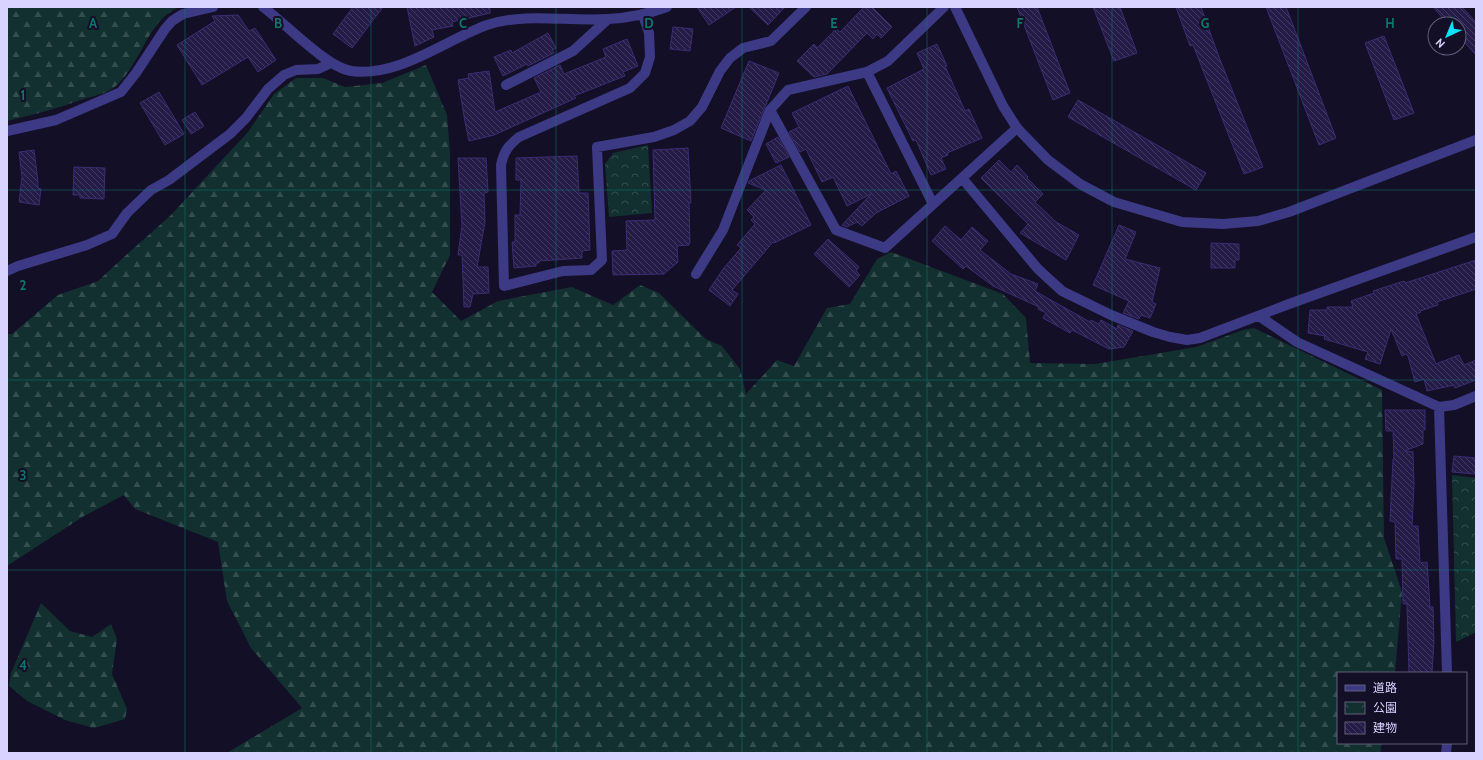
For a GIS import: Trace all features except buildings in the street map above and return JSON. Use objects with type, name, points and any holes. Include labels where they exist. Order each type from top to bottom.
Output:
[{"type":"street","points":[[7,131],[56,120],[121,92],[172,21],[183,14],[213,7]]},
{"type":"street","points":[[263,7],[335,66],[350,71],[364,72],[389,68],[412,60],[487,26],[518,18],[607,20],[643,15],[667,7]]},
{"type":"street","points":[[643,15],[649,33],[650,57],[646,74],[630,88],[519,136],[509,145],[503,155],[501,166],[504,286],[563,271],[591,270],[602,260],[597,147],[654,137],[674,130],[690,121],[702,107],[720,70],[730,58],[743,48],[771,41],[806,7]]},
{"type":"street","points":[[696,274],[723,230],[770,110],[788,90],[868,72],[888,61],[944,7]]},
{"type":"street","points":[[955,7],[1003,106],[1017,128],[1048,160],[1080,184],[1114,202],[1182,222],[1223,224],[1258,221],[1289,212],[1476,140]]},
{"type":"street","points":[[506,85],[573,52],[607,20]]},
{"type":"street","points":[[7,271],[18,266],[87,245],[112,234],[127,213],[151,190],[169,180],[230,134],[246,118],[268,89],[284,75],[296,70],[318,69],[331,63]]},
{"type":"street","points":[[868,72],[933,204]]},
{"type":"street","points":[[770,110],[836,230],[885,248],[1017,128]]},
{"type":"street","points":[[962,178],[1038,269],[1062,291],[1111,315],[1153,332],[1187,340],[1200,338],[1476,237]]},
{"type":"street","points":[[1259,316],[1297,342],[1439,407],[1454,405],[1476,396]]},
{"type":"street","points":[[1439,407],[1447,672]]},
{"type":"green space","points":[[7,7],[179,7],[168,13],[159,22],[126,76],[114,88],[101,94],[36,114],[7,121]]},
{"type":"green space","points":[[426,65],[447,115],[450,153],[450,255],[432,292],[461,321],[498,301],[572,287],[613,305],[640,285],[659,293],[706,339],[722,346],[740,369],[746,394],[777,360],[794,366],[827,308],[850,304],[877,259],[891,252],[1003,294],[1026,318],[1030,363],[1095,364],[1196,347],[1243,330],[1254,328],[1382,390],[1384,538],[1402,592],[1395,672],[1337,672],[1337,744],[1382,744],[1380,753],[227,753],[302,708],[251,648],[227,601],[218,542],[135,509],[124,495],[84,516],[7,566],[7,334],[12,334],[58,295],[98,281],[170,216],[248,132],[274,94],[296,78],[323,78],[345,87],[382,83]]},
{"type":"green space","points":[[648,145],[652,213],[609,217],[605,164],[613,153]]},
{"type":"green space","points":[[1452,475],[1476,478],[1476,632],[1456,642]]},
{"type":"green space","points":[[41,603],[70,631],[92,637],[111,624],[117,639],[112,674],[127,709],[125,719],[94,728],[65,720],[27,701],[9,686],[11,673]]}]
